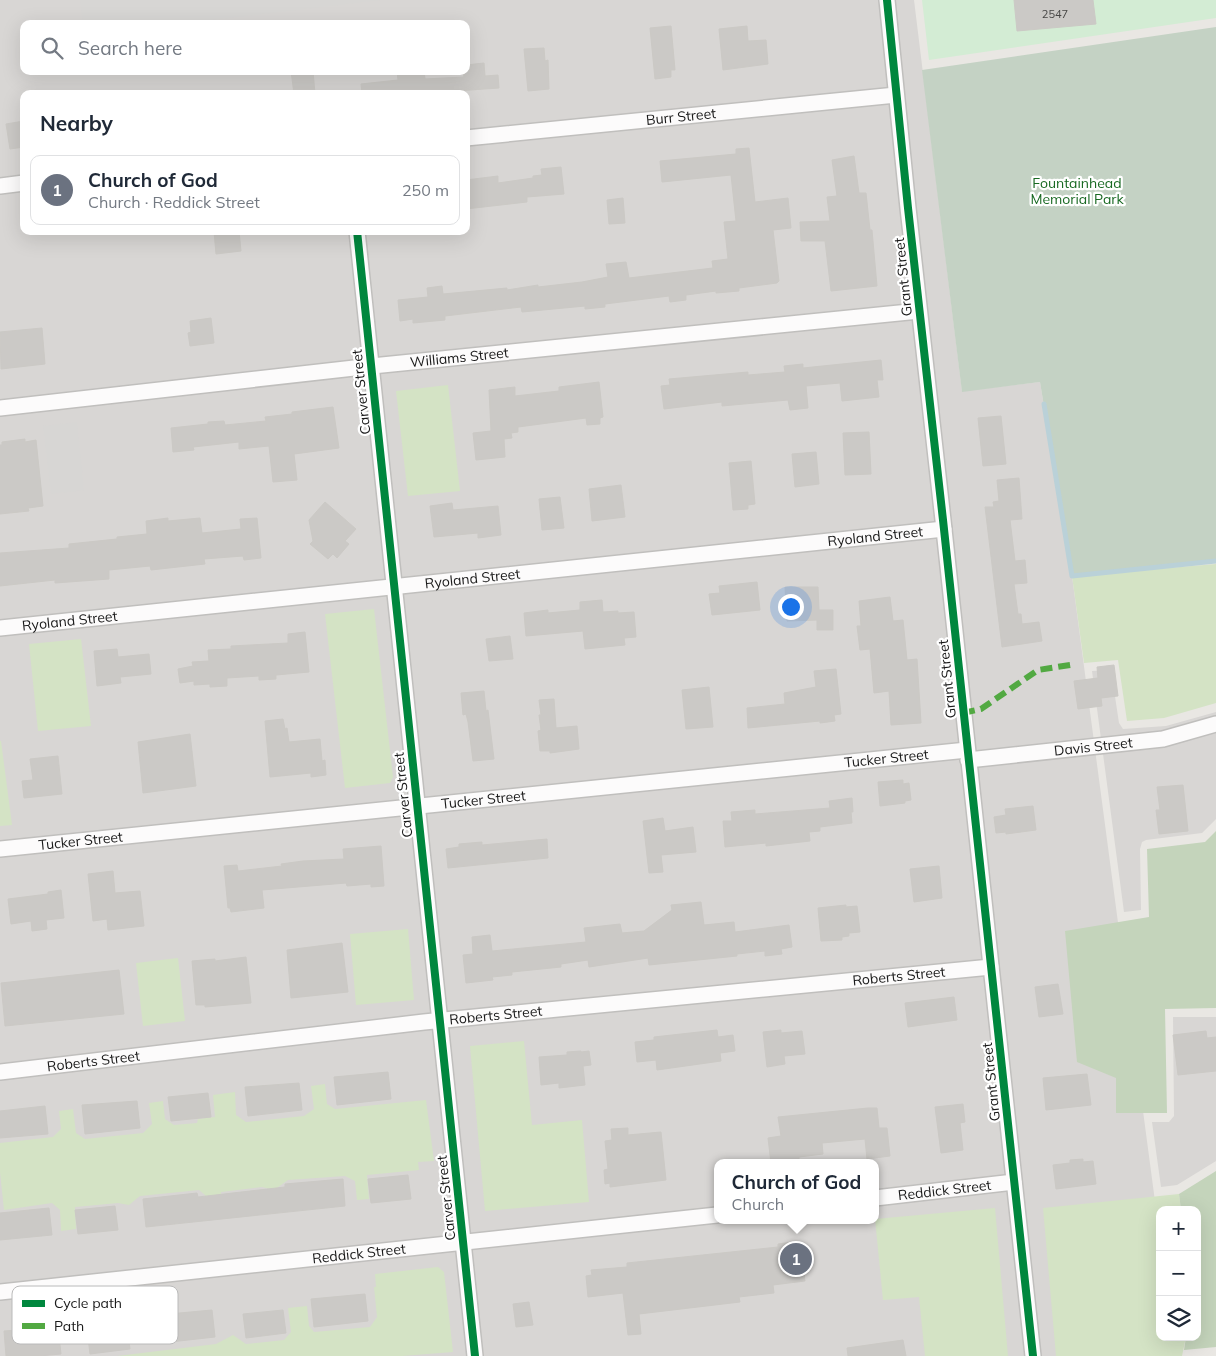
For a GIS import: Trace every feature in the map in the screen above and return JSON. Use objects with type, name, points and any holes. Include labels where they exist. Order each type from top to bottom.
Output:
[{"type":"street","name":"Grant Street","points":[[887,0],[1033,1356]]},
{"type":"street","name":"Burr Street","points":[[470,138],[896,95]]},
{"type":"street","points":[[0,186],[20,184]]},
{"type":"street","name":"Carver Street","points":[[357,235],[475,1356]]},
{"type":"street","name":"Williams Street","points":[[0,408],[372,366],[919,311]]},
{"type":"street","name":"Ryoland Street","points":[[0,628],[944,530]]},
{"type":"street","name":"Davis Street","points":[[968,755],[1163,739],[1216,724]]},
{"type":"street","name":"Tucker Street","points":[[0,849],[417,806],[968,755]]},
{"type":"street","name":"Roberts Street","points":[[0,1072],[439,1020],[991,967]]},
{"type":"street","name":"Reddick Street","points":[[879,1198],[1014,1182]]},
{"type":"street","name":"Reddick Street","points":[[56,1286],[714,1215]]},
{"type":"shaded area","points":[[0,0],[914,0],[962,391],[1040,382],[1072,576],[1156,1209],[1156,1341],[1163,1341],[1175,1356],[0,1356]]},
{"type":"shaded area","points":[[80,0],[380,0],[212,20],[82,20]]},
{"type":"shaded area","points":[[77,422],[84,490],[51,494],[43,426]]},
{"type":"shaded area","points":[[1111,670],[1119,723],[1123,729],[1166,726],[1216,712],[1216,819],[1202,833],[1142,842],[1140,849],[1141,910],[1124,912],[1092,671]]},
{"type":"shaded area","points":[[1173,1017],[1216,1017],[1216,1161],[1177,1185],[1161,1187],[1152,1122],[1169,1122],[1174,1116]]},
{"type":"green space","points":[[922,0],[1216,0],[1216,18],[929,60]]},
{"type":"green space","name":"Fountainhead Memorial Park","points":[[1216,27],[1216,561],[1072,576],[1040,382],[962,392],[922,70]]},
{"type":"green space","points":[[448,385],[460,491],[408,496],[396,391]]},
{"type":"green space","points":[[1216,564],[1216,703],[1164,718],[1127,721],[1118,660],[1084,663],[1072,576]]},
{"type":"green space","points":[[374,609],[393,777],[390,783],[345,788],[325,614]]},
{"type":"green space","points":[[81,639],[91,726],[38,731],[29,644]]},
{"type":"green space","points":[[0,741],[12,825],[0,826]]},
{"type":"green space","points":[[1216,831],[1216,1008],[1165,1009],[1167,1113],[1116,1113],[1116,1078],[1077,1062],[1065,931],[1149,917],[1147,849],[1205,842]]},
{"type":"green space","points":[[408,929],[414,1000],[356,1005],[350,934]]},
{"type":"green space","points":[[178,958],[185,1021],[143,1026],[136,963]]},
{"type":"green space","points":[[524,1041],[532,1125],[582,1120],[589,1202],[485,1211],[470,1046]]},
{"type":"green space","points":[[325,1084],[327,1104],[335,1109],[426,1100],[434,1161],[418,1162],[419,1170],[367,1175],[369,1199],[357,1200],[355,1181],[345,1176],[288,1180],[274,1190],[262,1187],[221,1192],[221,1214],[207,1216],[205,1195],[199,1190],[140,1196],[129,1205],[118,1203],[75,1207],[76,1229],[61,1231],[60,1210],[52,1203],[4,1210],[0,1172],[0,1143],[53,1137],[61,1129],[59,1111],[73,1109],[76,1133],[85,1139],[143,1133],[152,1124],[149,1103],[163,1101],[165,1119],[174,1125],[197,1123],[198,1119],[215,1117],[213,1095],[235,1092],[236,1115],[246,1122],[304,1116],[314,1109],[311,1086]]},
{"type":"green space","points":[[1216,1171],[1216,1347],[1184,1350],[1185,1341],[1201,1341],[1201,1206],[1180,1206],[1179,1194]]},
{"type":"green space","points":[[1179,1194],[1180,1206],[1156,1206],[1156,1341],[1185,1341],[1182,1356],[1056,1356],[1043,1208]]},
{"type":"green space","points":[[995,1208],[1008,1356],[925,1356],[919,1297],[883,1300],[875,1224],[879,1224],[879,1219]]},
{"type":"green space","points":[[438,1267],[444,1272],[453,1352],[402,1356],[117,1356],[216,1344],[233,1335],[246,1344],[284,1340],[291,1332],[288,1308],[307,1306],[309,1326],[314,1332],[370,1327],[377,1317],[374,1287],[376,1287],[375,1274]]},
{"type":"building","points":[[1014,0],[1093,0],[1096,24],[1017,31]]},
{"type":"building","points":[[671,26],[675,70],[671,70],[671,77],[655,79],[650,28]]},
{"type":"building","points":[[747,26],[748,41],[766,40],[768,64],[723,70],[719,29]]},
{"type":"building","points":[[544,48],[545,61],[548,60],[549,89],[528,91],[524,49]]},
{"type":"building","points":[[484,63],[485,76],[498,75],[499,88],[470,90],[362,90],[361,84],[398,80],[397,75],[424,75],[425,79],[464,77],[464,75],[470,75],[470,65]]},
{"type":"building","points":[[292,75],[313,75],[315,90],[293,90]]},
{"type":"building","points":[[20,122],[20,148],[10,149],[6,124]]},
{"type":"building","points":[[749,148],[755,202],[788,198],[791,228],[773,230],[779,281],[777,283],[739,288],[739,291],[716,293],[716,291],[686,295],[686,300],[670,302],[669,296],[605,304],[605,307],[585,309],[585,306],[522,312],[521,307],[445,316],[445,320],[413,323],[413,319],[400,321],[398,300],[428,297],[427,288],[442,286],[443,294],[507,288],[507,290],[538,285],[538,287],[582,282],[608,277],[606,264],[626,262],[629,278],[713,268],[712,261],[728,259],[724,222],[736,221],[731,175],[662,182],[660,161],[736,154],[736,149]]},
{"type":"building","points":[[854,156],[859,193],[866,193],[870,230],[872,230],[877,286],[831,291],[825,241],[801,241],[800,222],[830,221],[827,197],[837,196],[832,160]]},
{"type":"building","points":[[561,167],[564,194],[527,197],[527,202],[470,209],[470,180],[498,176],[498,183],[533,178],[533,176],[542,175],[541,169]]},
{"type":"building","points":[[623,198],[625,223],[609,224],[607,200]]},
{"type":"building","points":[[214,235],[239,235],[241,251],[216,254]]},
{"type":"building","points":[[211,318],[214,343],[190,346],[188,333],[191,332],[190,321]]},
{"type":"building","points":[[42,328],[45,364],[1,369],[0,332]]},
{"type":"building","points":[[881,360],[883,380],[877,380],[879,397],[842,401],[840,383],[806,386],[808,408],[790,410],[788,400],[722,406],[722,402],[664,409],[661,386],[670,385],[669,379],[748,372],[748,375],[785,372],[784,366],[803,364],[803,368]]},
{"type":"building","points":[[599,382],[603,417],[600,418],[600,424],[587,425],[586,418],[518,427],[518,432],[511,433],[512,438],[504,439],[505,457],[476,460],[473,433],[491,431],[489,390],[515,387],[515,396],[559,391],[559,387]]},
{"type":"building","points":[[333,407],[339,448],[294,454],[297,480],[273,482],[269,446],[239,449],[239,442],[193,447],[194,450],[173,452],[171,428],[208,424],[208,422],[224,421],[225,425],[266,421],[265,417]]},
{"type":"building","points":[[1001,416],[1006,464],[983,466],[978,418]]},
{"type":"building","points":[[869,432],[871,474],[845,475],[843,433]]},
{"type":"building","points":[[25,439],[25,442],[36,440],[43,506],[28,508],[29,511],[0,514],[0,445],[2,445],[2,442]]},
{"type":"building","points":[[816,452],[819,484],[795,487],[792,454]]},
{"type":"building","points":[[751,461],[755,504],[748,505],[748,509],[733,510],[729,463]]},
{"type":"building","points":[[1019,478],[1022,519],[1010,520],[1015,561],[1025,560],[1027,583],[1014,584],[1018,614],[1021,614],[1022,624],[1039,622],[1042,641],[1002,647],[985,507],[994,507],[993,502],[999,501],[997,480]]},
{"type":"building","points":[[621,485],[625,517],[592,521],[589,489]]},
{"type":"building","points":[[560,497],[564,528],[542,530],[539,499]]},
{"type":"building","points":[[325,502],[356,529],[345,541],[349,544],[337,558],[333,554],[328,559],[310,544],[313,541],[309,520]]},
{"type":"building","points":[[452,503],[453,510],[498,506],[501,535],[478,538],[478,533],[434,537],[430,506]]},
{"type":"building","points":[[168,518],[168,521],[200,518],[202,533],[241,529],[240,519],[257,518],[261,558],[244,560],[243,556],[204,559],[205,564],[151,570],[150,566],[109,570],[109,579],[55,583],[55,580],[0,586],[0,553],[69,548],[69,544],[147,534],[146,521]]},
{"type":"building","points":[[757,582],[760,610],[712,615],[709,594],[720,593],[719,586]]},
{"type":"building","points":[[785,587],[818,587],[819,610],[833,610],[833,630],[817,630],[817,620],[787,621]]},
{"type":"building","points":[[890,597],[893,621],[903,620],[907,660],[917,659],[921,723],[891,725],[889,691],[874,693],[870,649],[860,650],[857,626],[861,626],[859,601]]},
{"type":"building","points":[[602,600],[603,612],[634,612],[636,637],[624,638],[625,645],[585,649],[583,631],[526,636],[524,613],[548,610],[548,613],[580,610],[580,602]]},
{"type":"building","points":[[305,632],[309,672],[276,675],[276,679],[259,680],[259,676],[227,678],[227,686],[210,687],[210,684],[194,685],[194,681],[180,683],[178,669],[193,666],[192,662],[209,661],[208,650],[231,649],[231,646],[288,643],[288,634]]},
{"type":"building","points":[[510,636],[513,659],[489,661],[486,639]]},
{"type":"building","points":[[117,649],[118,657],[149,654],[151,674],[120,677],[121,683],[97,686],[94,651]]},
{"type":"building","points":[[1114,665],[1118,696],[1101,698],[1102,706],[1078,709],[1074,681],[1098,678],[1097,667]]},
{"type":"building","points":[[836,669],[841,714],[834,715],[835,721],[748,728],[747,708],[785,704],[784,693],[816,687],[814,671]]},
{"type":"building","points":[[709,687],[713,727],[686,729],[682,690]]},
{"type":"building","points":[[484,691],[494,759],[473,761],[468,722],[466,714],[463,715],[461,693]]},
{"type":"building","points":[[554,699],[556,728],[577,726],[579,749],[550,753],[550,751],[540,751],[538,731],[541,730],[539,715],[541,715],[539,700]]},
{"type":"building","points":[[283,719],[285,729],[287,728],[289,742],[320,739],[322,761],[325,760],[326,775],[311,777],[311,773],[270,777],[265,721]]},
{"type":"building","points":[[190,734],[196,786],[143,793],[138,742]]},
{"type":"building","points":[[58,756],[62,794],[24,798],[22,781],[33,780],[30,759]]},
{"type":"building","points":[[903,780],[903,784],[909,783],[911,800],[905,801],[905,803],[880,806],[878,782]]},
{"type":"building","points":[[1183,785],[1188,831],[1159,834],[1156,810],[1160,810],[1157,787]]},
{"type":"building","points":[[852,798],[852,823],[820,827],[820,831],[809,832],[810,841],[766,846],[766,843],[725,847],[723,821],[732,821],[731,812],[755,810],[755,814],[830,808],[829,801]]},
{"type":"building","points":[[1033,806],[1036,830],[1006,834],[1006,832],[996,833],[994,817],[1006,815],[1005,809]]},
{"type":"building","points":[[663,818],[665,831],[693,827],[696,852],[661,855],[663,872],[649,873],[643,821]]},
{"type":"building","points":[[547,839],[548,858],[448,868],[446,849],[459,847],[459,844],[482,842],[482,845]]},
{"type":"building","points":[[381,846],[384,886],[371,887],[371,884],[347,886],[346,883],[262,890],[264,908],[231,912],[230,908],[228,908],[224,866],[237,865],[238,871],[282,866],[281,864],[303,861],[344,859],[343,849]]},
{"type":"building","points":[[939,866],[942,898],[914,902],[910,869]]},
{"type":"building","points":[[113,871],[115,893],[140,891],[144,926],[108,930],[107,919],[93,921],[88,874]]},
{"type":"building","points":[[61,890],[64,918],[46,920],[47,929],[32,931],[31,921],[11,924],[8,899],[48,894],[48,892]]},
{"type":"building","points":[[701,902],[704,925],[734,922],[735,932],[789,925],[792,947],[781,949],[782,954],[765,956],[765,951],[737,954],[737,956],[649,965],[648,958],[589,967],[588,960],[561,964],[561,967],[512,972],[512,975],[492,977],[493,980],[466,983],[463,955],[473,954],[472,937],[490,935],[492,951],[586,942],[584,928],[620,924],[622,933],[644,931],[672,910],[671,905]]},
{"type":"building","points":[[846,905],[846,907],[857,906],[860,932],[849,933],[849,936],[842,937],[842,940],[821,941],[818,908]]},
{"type":"building","points":[[342,943],[348,992],[291,998],[287,950]]},
{"type":"building","points":[[246,957],[251,1003],[205,1007],[205,1005],[196,1005],[192,961],[215,959],[215,961]]},
{"type":"building","points":[[119,970],[124,1014],[5,1026],[1,983]]},
{"type":"building","points":[[1058,984],[1063,1014],[1039,1017],[1035,987]]},
{"type":"building","points":[[954,997],[957,1020],[908,1027],[905,1003]]},
{"type":"building","points":[[717,1030],[718,1037],[733,1035],[735,1051],[720,1053],[721,1061],[657,1070],[656,1060],[637,1062],[635,1042],[654,1040],[654,1037]]},
{"type":"building","points":[[781,1030],[781,1033],[802,1031],[805,1054],[784,1056],[785,1064],[767,1067],[763,1032]]},
{"type":"building","points":[[1206,1031],[1207,1038],[1216,1037],[1216,1071],[1178,1075],[1173,1035]]},
{"type":"building","points":[[589,1051],[591,1065],[583,1066],[585,1085],[559,1088],[559,1083],[541,1085],[539,1057],[567,1055],[567,1052]]},
{"type":"building","points":[[388,1072],[391,1099],[337,1105],[334,1077]]},
{"type":"building","points":[[1087,1074],[1091,1105],[1046,1110],[1043,1078]]},
{"type":"building","points":[[299,1083],[302,1110],[248,1116],[245,1087]]},
{"type":"building","points":[[208,1093],[211,1117],[171,1121],[168,1097]]},
{"type":"building","points":[[137,1101],[140,1128],[85,1134],[82,1105]]},
{"type":"building","points":[[963,1104],[965,1122],[960,1123],[963,1150],[941,1153],[935,1107]]},
{"type":"building","points":[[45,1106],[48,1134],[0,1138],[0,1111]]},
{"type":"building","points":[[877,1108],[879,1128],[887,1128],[890,1156],[867,1159],[865,1139],[822,1143],[823,1154],[799,1157],[799,1159],[771,1159],[768,1138],[781,1136],[778,1117]]},
{"type":"building","points":[[628,1128],[628,1135],[661,1132],[666,1180],[610,1187],[610,1183],[605,1184],[604,1170],[608,1169],[605,1141],[612,1140],[611,1129]]},
{"type":"building","points":[[1083,1159],[1083,1162],[1093,1161],[1096,1184],[1056,1189],[1053,1165],[1070,1163],[1070,1160]]},
{"type":"building","points":[[408,1175],[411,1199],[371,1203],[368,1179]]},
{"type":"building","points":[[343,1179],[345,1206],[146,1227],[143,1199],[197,1193],[198,1197],[285,1187],[285,1184]]},
{"type":"building","points":[[115,1206],[118,1230],[78,1234],[75,1210]]},
{"type":"building","points":[[49,1208],[52,1235],[0,1240],[0,1213]]},
{"type":"building","points":[[792,1242],[793,1246],[800,1245],[805,1281],[773,1285],[774,1293],[739,1297],[740,1302],[639,1314],[641,1334],[628,1335],[623,1293],[588,1297],[586,1276],[592,1275],[591,1270],[627,1267],[627,1263],[778,1247],[778,1244]]},
{"type":"building","points":[[365,1294],[368,1321],[314,1327],[311,1299]]},
{"type":"building","points":[[529,1302],[533,1325],[516,1327],[513,1304]]},
{"type":"building","points":[[212,1310],[215,1337],[178,1341],[178,1313]]},
{"type":"building","points":[[283,1310],[286,1333],[246,1338],[243,1314]]},
{"type":"building","points":[[12,1330],[12,1344],[60,1344],[61,1354],[6,1356],[4,1331]]},
{"type":"building","points":[[903,1340],[906,1356],[848,1356],[847,1348]]},
{"type":"building","points":[[89,1344],[129,1344],[130,1349],[90,1354]]},
{"type":"waterway","points":[[1044,404],[1072,576],[1216,561]]},
{"type":"marked path","points":[[963,713],[981,709],[1038,670],[1076,664]]},
{"type":"cycle path","points":[[887,0],[1033,1356]]},
{"type":"cycle path","points":[[357,235],[475,1356]]},
{"type":"place","name":"Church of God","points":[[796,1259]]}]
